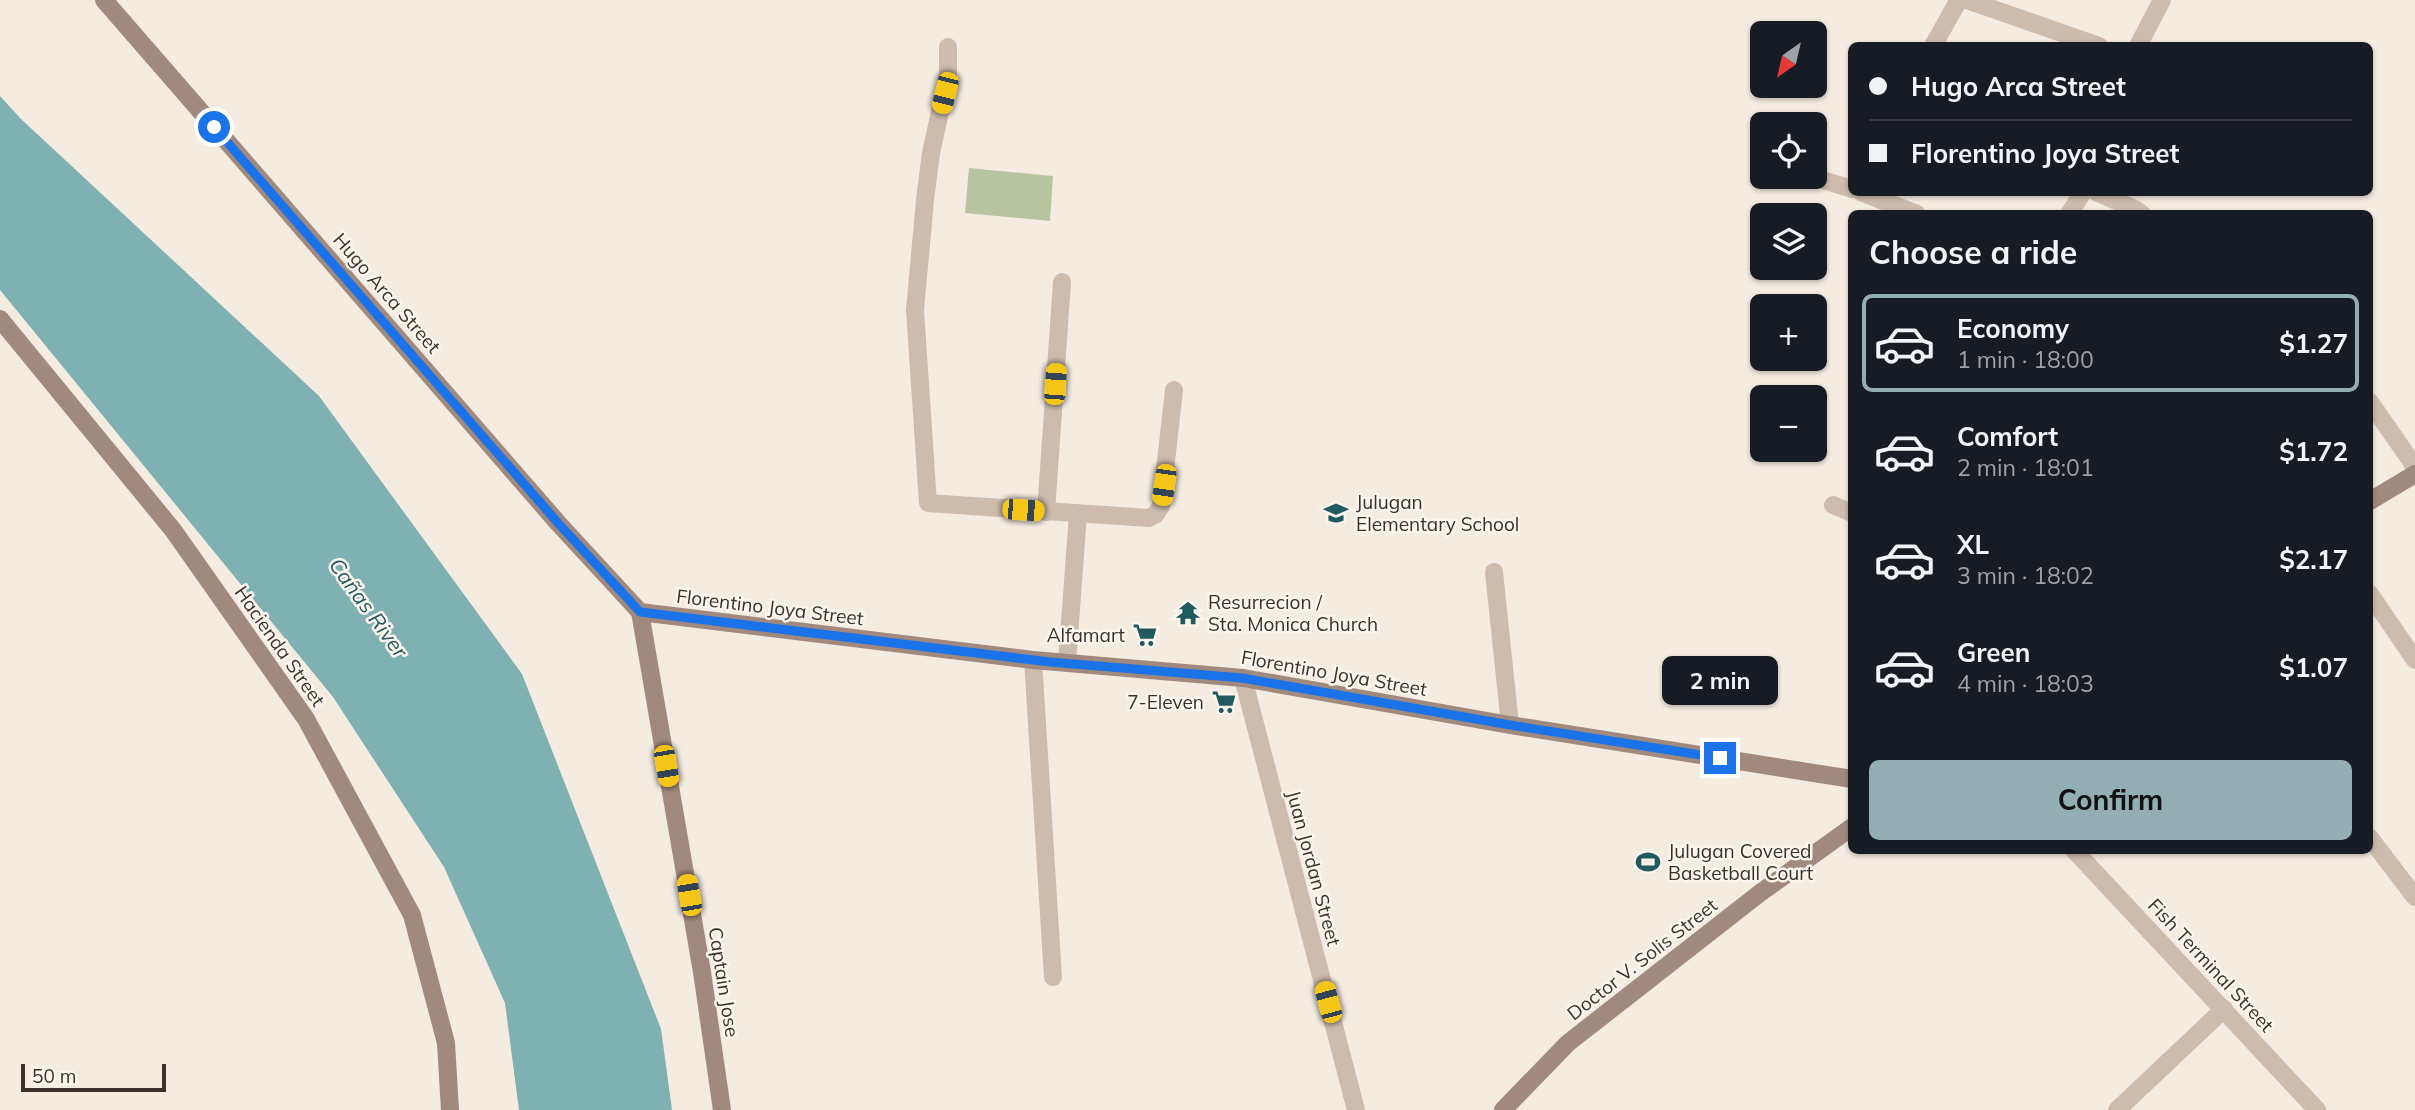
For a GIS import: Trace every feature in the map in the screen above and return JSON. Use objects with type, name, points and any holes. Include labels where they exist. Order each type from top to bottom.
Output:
[{"type":"street","points":[[1935,42],[1958,3],[1965,0],[2087,42]]},
{"type":"street","points":[[2140,42],[2162,0]]},
{"type":"street","name":"Hugo Arca Street","points":[[106,1],[549,513],[640,612]]},
{"type":"street","points":[[948,47],[948,75],[931,153],[915,310],[928,503],[1149,518],[1161,506],[1174,390]]},
{"type":"street","points":[[1827,181],[1848,188]]},
{"type":"street","points":[[1871,196],[1907,210]]},
{"type":"street","points":[[2105,196],[2137,210]]},
{"type":"street","points":[[1046,512],[1062,282]]},
{"type":"street","name":"Hacienda Street","points":[[0,319],[173,530],[306,719],[412,915],[446,1043],[450,1110]]},
{"type":"street","points":[[2373,406],[2415,467]]},
{"type":"street","points":[[2373,498],[2415,474]]},
{"type":"street","points":[[1833,505],[1848,511]]},
{"type":"street","points":[[1067,663],[1078,514]]},
{"type":"street","points":[[1494,572],[1510,725]]},
{"type":"street","points":[[2373,598],[2415,660]]},
{"type":"street","name":"Florentino Joya Street","points":[[640,612],[1033,660],[1242,678],[1510,725],[1848,778]]},
{"type":"street","name":"Captain Jose","points":[[640,612],[702,972],[722,1110]]},
{"type":"street","points":[[1033,660],[1054,977]]},
{"type":"street","name":"Juan Jordan Street","points":[[1242,678],[1356,1110]]},
{"type":"street","name":"Doctor V. Solis Street","points":[[1503,1110],[1568,1043],[1760,893],[1848,830]]},
{"type":"street","points":[[2373,842],[2415,897]]},
{"type":"street","name":"Fish Terminal Street","points":[[2078,854],[2317,1110]]},
{"type":"street","points":[[2117,1110],[2224,1009]]},
{"type":"green space","points":[[969,168],[1053,176],[1050,221],[965,213]]},
{"type":"water","name":"Cañas River","points":[[0,96],[21,119],[319,396],[522,674],[661,1029],[672,1110],[519,1110],[505,1003],[444,867],[333,697],[0,290]]},
{"type":"place","name":"Julugan Elementary School","points":[[1336,513]]},
{"type":"place","name":"Resurrecion / Sta. Monica Church","points":[[1188,613]]},
{"type":"place","name":"Alfamart","points":[[1145,635]]},
{"type":"place","name":"7-Eleven","points":[[1224,702]]},
{"type":"place","name":"Julugan Covered Basketball Court","points":[[1648,862]]},
{"type":"route","points":[[214,127],[558,523],[640,612],[1050,662],[1242,678],[1510,725],[1720,758]]}]
